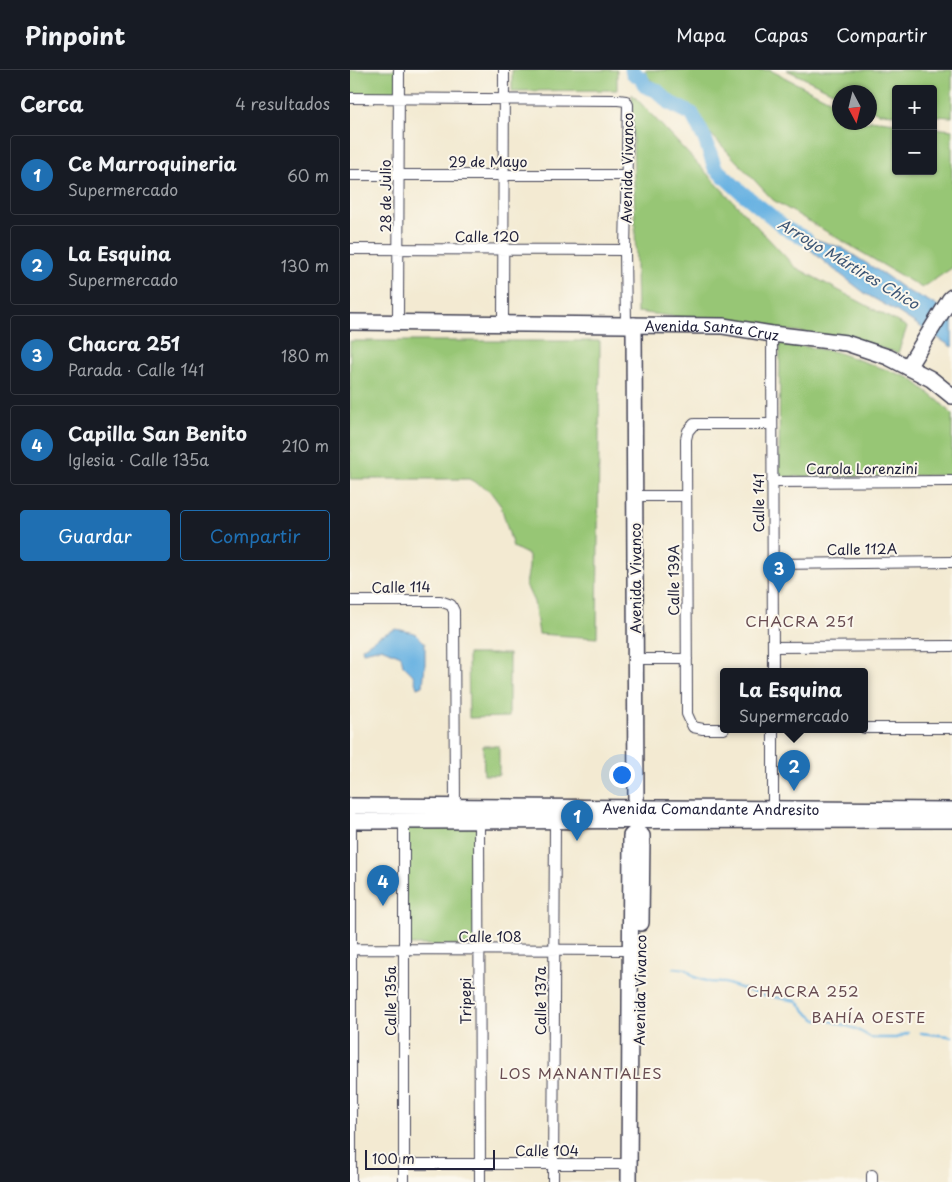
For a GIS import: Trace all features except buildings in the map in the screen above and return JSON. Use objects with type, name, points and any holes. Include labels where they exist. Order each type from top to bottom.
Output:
[{"type":"main road","points":[[908,367],[951,298]]},
{"type":"main road","name":"Avenida Santa Cruz","points":[[350,322],[503,323],[631,328],[772,334],[846,343],[888,357],[931,379],[952,396]]},
{"type":"main road","name":"Avenida Santa Cruz","points":[[350,332],[631,328]]},
{"type":"main road","name":"Avenida Vivanco","points":[[629,1182],[631,836],[636,820],[635,496],[631,328]]},
{"type":"main road","name":"Avenida Comandante Andresito","points":[[350,813],[454,806],[636,820]]},
{"type":"main road","name":"Avenida Comandante Andresito","points":[[350,813],[404,820],[636,820],[952,810]]},
{"type":"main road","name":"Avenida Comandante Andresito","points":[[773,815],[952,820]]},
{"type":"main road","name":"Avenida Vivanco","points":[[636,820],[642,836],[638,1182]]},
{"type":"street","name":"28 de Julio","points":[[398,322],[399,70]]},
{"type":"street","points":[[503,323],[504,70]]},
{"type":"street","points":[[350,98],[504,98]]},
{"type":"street","name":"Avenida Vivanco","points":[[504,98],[626,101],[628,105],[624,250],[631,328]]},
{"type":"street","name":"29 de Mayo","points":[[350,174],[627,175]]},
{"type":"street","name":"Calle 120","points":[[350,249],[624,250]]},
{"type":"street","name":"Calle 141","points":[[772,334],[773,668]]},
{"type":"street","name":"Calle 139A","points":[[720,729],[694,727],[687,714],[686,439],[688,431],[694,424],[772,424]]},
{"type":"street","name":"Carola Lorenzini","points":[[772,482],[952,481]]},
{"type":"street","points":[[635,496],[686,496]]},
{"type":"street","name":"Calle 112A","points":[[772,564],[952,562]]},
{"type":"street","name":"Calle 114","points":[[350,602],[440,600],[451,605],[454,611],[454,806]]},
{"type":"street","points":[[772,646],[952,646]]},
{"type":"street","points":[[635,659],[687,659]]},
{"type":"street","points":[[868,728],[952,728]]},
{"type":"street","points":[[773,733],[773,815]]},
{"type":"street","points":[[350,813],[351,1182]]},
{"type":"street","name":"Calle 135a","points":[[404,820],[404,1182]]},
{"type":"street","name":"Tripepi","points":[[479,820],[480,1182]]},
{"type":"street","name":"Calle 137a","points":[[553,1182],[554,820]]},
{"type":"street","name":"Calle 108","points":[[350,950],[630,950]]},
{"type":"street","name":"Calle 104","points":[[404,1164],[629,1164]]},
{"type":"green space","points":[[350,70],[399,70],[399,98],[350,98]]},
{"type":"green space","points":[[512,70],[617,70],[617,90],[512,91]]},
{"type":"green space","points":[[645,70],[770,70],[832,101],[832,130],[877,130],[877,121],[892,123],[892,175],[937,175],[937,128],[952,130],[952,268],[922,288],[773,200],[692,114],[645,75]]},
{"type":"green space","points":[[787,70],[952,70],[952,117],[937,116],[937,85],[892,85],[892,114],[877,112],[877,85],[832,85],[832,92]]},
{"type":"green space","points":[[632,94],[795,267],[907,327],[898,353],[841,337],[637,312]]},
{"type":"green space","points":[[350,341],[600,341],[597,638],[539,634],[534,602],[526,585],[529,555],[513,547],[501,506],[489,490],[469,479],[350,479]]},
{"type":"green space","points":[[780,342],[836,352],[910,378],[940,402],[952,415],[952,475],[779,477]]},
{"type":"green space","points":[[468,654],[509,654],[509,717],[469,718]]},
{"type":"green space","points":[[483,746],[499,746],[499,775],[484,775]]},
{"type":"green space","points":[[405,824],[477,824],[477,945],[406,945]]},
{"type":"water","points":[[788,230],[842,248],[907,291],[952,314],[952,347],[866,294],[827,264]]},
{"type":"water","points":[[396,629],[415,633],[425,643],[423,686],[417,688],[413,675],[403,665],[401,656],[381,648],[363,652],[362,648],[380,636]]},
{"type":"waterway","name":"Arroyo Mártires Chico","points":[[632,70],[633,73],[641,78],[645,86],[656,90],[670,103],[692,114],[705,139],[715,168],[788,230],[806,239]]},
{"type":"waterway","points":[[674,968],[686,969],[694,977],[709,982],[725,983],[762,995],[797,1001],[807,1013],[817,1020],[831,1021],[856,1029],[872,1038],[896,1038],[908,1033]]},
{"type":"waterway","points":[[921,1033],[952,1037]]},
{"type":"place","name":"Chacra 251","points":[[779,593]]},
{"type":"place","name":"La Esquina","points":[[794,791]]},
{"type":"place","name":"Ce Marroquineria","points":[[577,841]]},
{"type":"place","name":"Capilla San Benito","points":[[383,906]]},
{"type":"district","name":"CHACRA 251","points":[[800,620]]},
{"type":"district","name":"CHACRA 252","points":[[803,990]]},
{"type":"district","name":"BAHÍA OESTE","points":[[869,1016]]},
{"type":"district","name":"LOS MANANTIALES","points":[[581,1072]]}]
